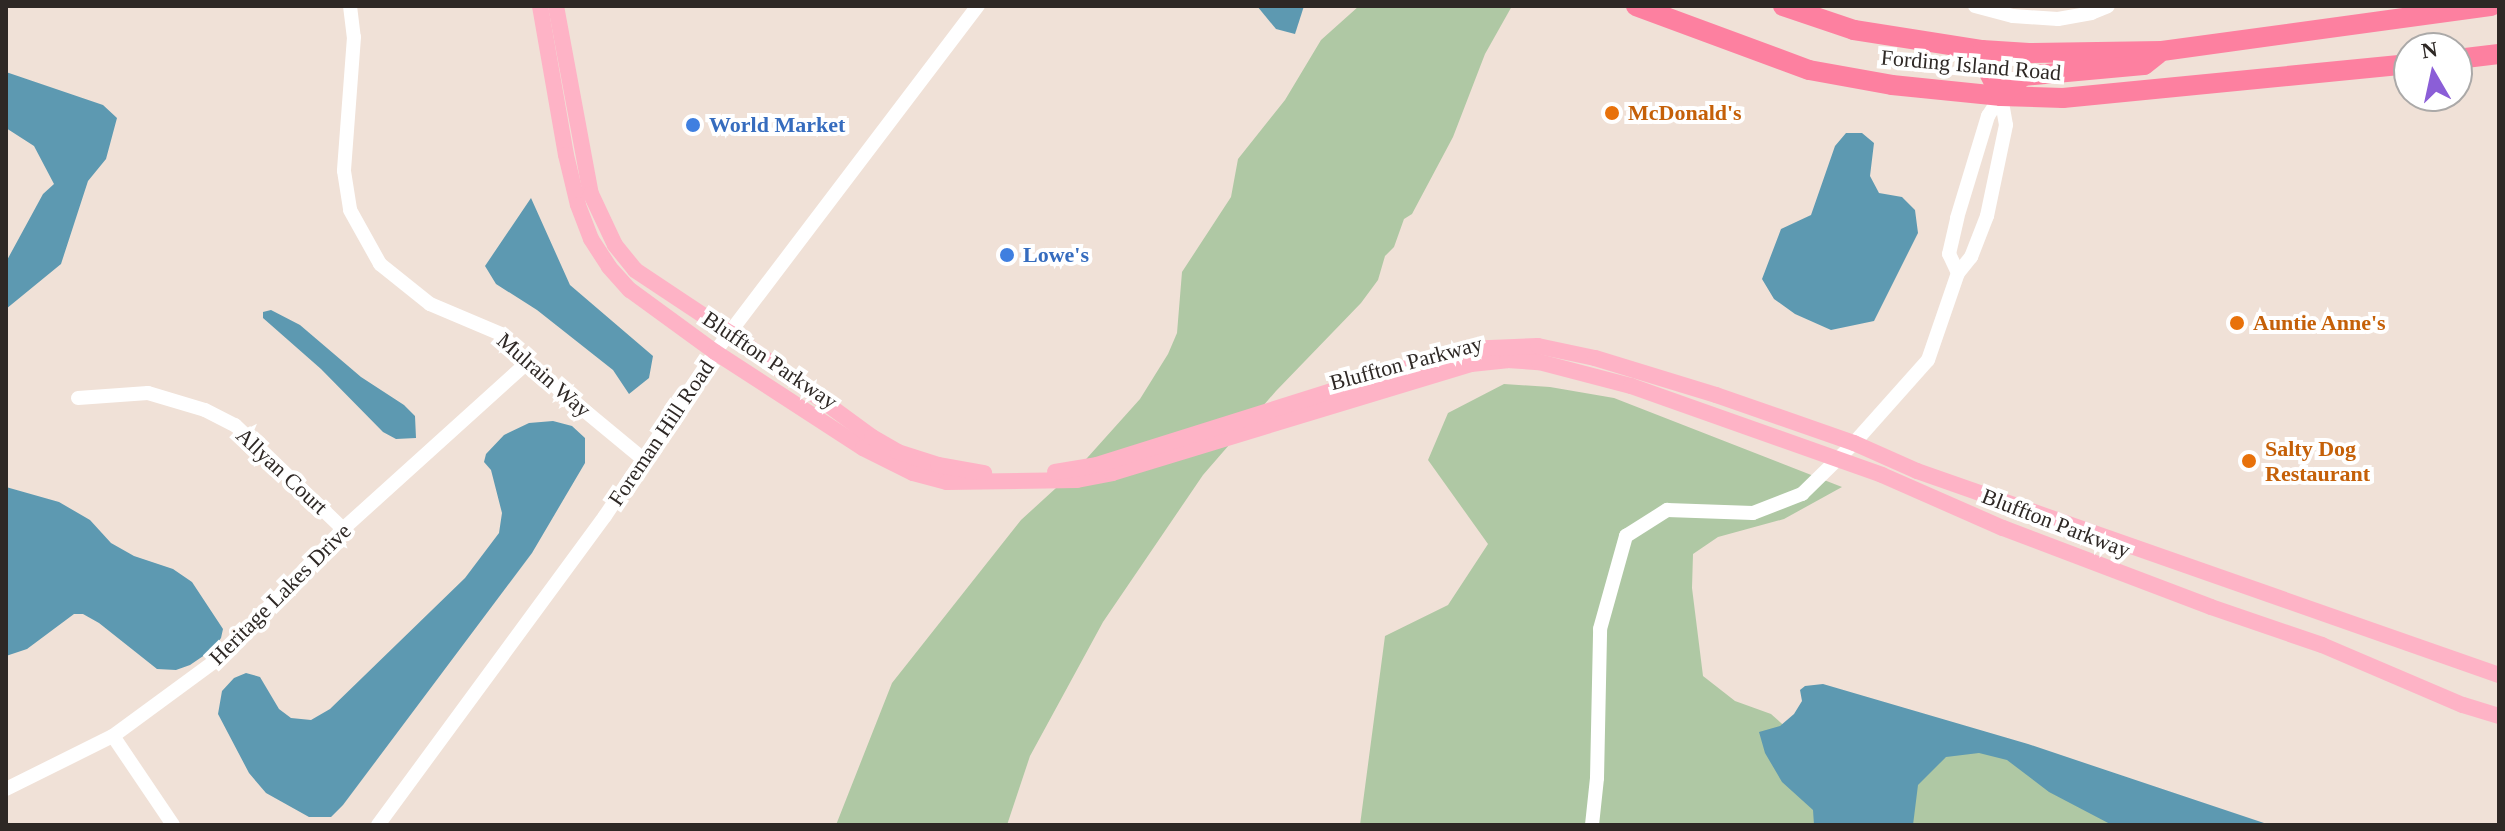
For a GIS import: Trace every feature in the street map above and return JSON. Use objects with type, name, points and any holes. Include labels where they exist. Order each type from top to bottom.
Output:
[{"type":"highway","name":"Fording Island Road","points":[[1636,6],[1809,70],[1892,85],[2001,96],[2063,98],[2393,66]]},
{"type":"highway","name":"Fording Island Road","points":[[1783,6],[1854,30],[1949,45],[2029,53],[2162,51],[2499,7]]},
{"type":"highway","points":[[1949,45],[1984,63],[2001,96],[2023,76],[2144,65],[2162,51]]},
{"type":"highway","points":[[2473,57],[2499,54]]},
{"type":"main road","name":"Bluffton Parkway","points":[[540,6],[566,155],[591,239],[609,267],[630,290],[715,352],[863,448],[913,473],[947,482],[1044,483],[1112,473],[1471,364],[1507,360],[1539,362],[1631,386],[1838,460],[2003,528],[2211,607],[2322,645],[2463,705],[2499,716]]},
{"type":"main road","name":"Bluffton Parkway","points":[[556,6],[581,154],[601,221],[635,270],[730,333],[872,437],[898,452],[972,473],[1058,472],[1097,465],[1466,349],[1507,344],[1538,346],[1595,358],[1716,395],[1854,443],[1930,476],[2499,675]]},
{"type":"street","name":"Mulrain Way","points":[[350,6],[354,37],[344,171],[350,210],[380,264],[430,304],[501,334],[527,363],[643,459]]},
{"type":"street","name":"Foreman Hill Road","points":[[378,825],[643,459],[715,352],[978,6]]},
{"type":"street","points":[[1975,6],[2013,16],[2058,19],[2091,13],[2108,6]]},
{"type":"street","points":[[1958,273],[1949,254],[1988,116],[2001,96]]},
{"type":"street","points":[[1592,825],[1597,778],[1600,629],[1626,536],[1667,510],[1753,513],[1802,494],[1854,443],[1928,360],[1958,273],[1971,257],[1987,216],[2006,125],[2001,96]]},
{"type":"street","points":[[1974,165],[1996,173]]},
{"type":"street","name":"Heritage Lakes Drive","points":[[6,789],[113,736],[222,656],[343,529],[527,363]]},
{"type":"street","name":"Allyan Court","points":[[78,398],[148,393],[215,415],[235,425],[343,529]]},
{"type":"street","points":[[113,736],[173,825]]},
{"type":"green space","points":[[1359,6],[1512,6],[1485,54],[1453,137],[1412,214],[1404,219],[1394,247],[1385,256],[1378,280],[1361,303],[1276,391],[1203,475],[1103,622],[1030,756],[1007,825],[836,825],[892,683],[1021,520],[1079,467],[1140,399],[1168,354],[1177,333],[1182,272],[1231,197],[1238,159],[1285,100],[1321,40]]},
{"type":"green space","points":[[1504,384],[1550,387],[1614,398],[1842,487],[1784,519],[1718,537],[1693,554],[1692,588],[1703,676],[1735,701],[1771,714],[1810,749],[1835,825],[1360,825],[1385,636],[1448,605],[1488,544],[1428,460],[1448,413]]},
{"type":"green space","points":[[1935,736],[2219,825],[1894,825]]},
{"type":"water","points":[[1257,6],[1304,6],[1295,34],[1276,29]]},
{"type":"water","points":[[6,72],[103,105],[117,118],[106,159],[88,181],[61,264],[6,309],[6,262],[43,194],[54,184],[34,146],[6,128]]},
{"type":"water","points":[[1846,133],[1862,133],[1874,143],[1870,176],[1879,193],[1902,197],[1915,210],[1918,233],[1874,321],[1831,330],[1795,314],[1774,299],[1762,279],[1781,229],[1811,215],[1835,146]]},
{"type":"water","points":[[531,198],[570,285],[653,356],[649,378],[629,394],[613,370],[537,310],[496,284],[485,266]]},
{"type":"water","points":[[271,310],[300,325],[361,377],[404,405],[415,416],[416,438],[396,439],[383,432],[321,369],[263,318],[263,312]]},
{"type":"water","points":[[553,421],[572,426],[585,438],[585,463],[532,553],[343,805],[331,817],[309,817],[266,793],[249,773],[218,714],[222,691],[234,678],[246,673],[260,677],[279,709],[291,718],[311,720],[330,709],[465,578],[499,533],[502,513],[491,470],[484,462],[486,454],[504,435],[529,423]]},
{"type":"water","points":[[6,487],[59,502],[90,520],[111,543],[134,556],[173,569],[192,582],[223,629],[221,638],[212,650],[190,665],[176,670],[157,669],[99,623],[83,614],[74,614],[27,649],[6,656]]},
{"type":"water","points":[[1823,684],[2028,744],[2270,825],[2112,825],[2049,792],[2007,760],[1979,753],[1946,757],[1918,785],[1913,825],[1814,825],[1813,810],[1782,782],[1765,753],[1759,732],[1780,726],[1794,714],[1802,701],[1800,690],[1805,686]]},
{"type":"place","name":"McDonald's","points":[[1612,113]]},
{"type":"place","name":"World Market","points":[[693,125]]},
{"type":"place","name":"Lowe's","points":[[1007,255]]},
{"type":"place","name":"Auntie Anne's","points":[[2237,323]]},
{"type":"place","name":"Salty Dog Restaurant","points":[[2249,461]]}]
